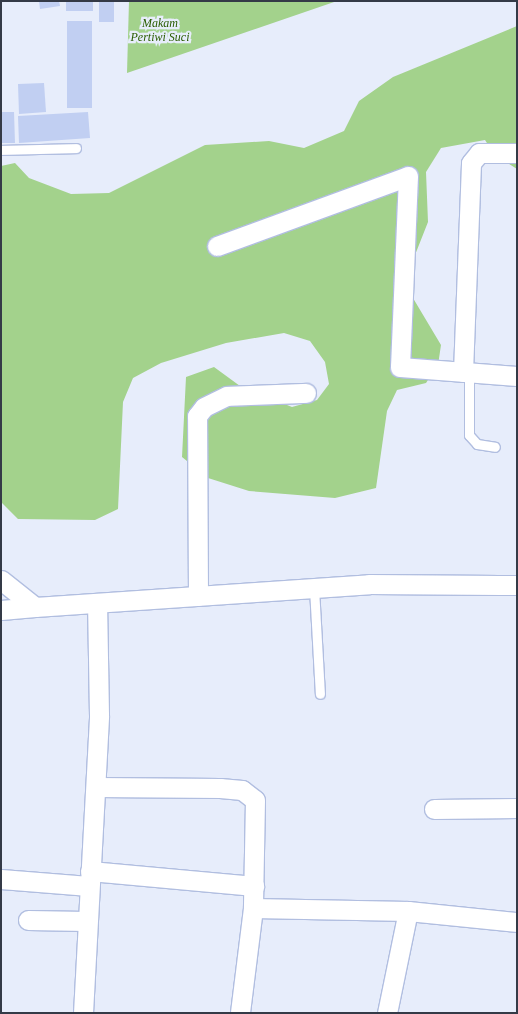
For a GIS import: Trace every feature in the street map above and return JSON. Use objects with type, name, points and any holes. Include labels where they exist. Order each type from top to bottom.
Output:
[{"type":"street","points":[[466,372],[471,163],[479,152],[517,153]]},
{"type":"street","points":[[217,246],[408,176],[400,367],[517,376]]},
{"type":"street","points":[[198,596],[197,416],[204,408],[227,396],[306,393]]},
{"type":"street","points":[[1,580],[35,607]]},
{"type":"street","points":[[1,610],[314,588],[444,582],[517,585]]},
{"type":"street","points":[[83,1013],[86,921],[96,787],[97,603]]},
{"type":"street","points":[[96,787],[242,790],[255,800],[258,818],[253,908],[240,1013]]},
{"type":"street","points":[[434,809],[517,808]]},
{"type":"street","points":[[1,879],[90,878],[254,886]]},
{"type":"street","points":[[253,908],[408,911],[517,922]]},
{"type":"street","points":[[387,1013],[408,911]]},
{"type":"street","points":[[28,920],[86,921]]},
{"type":"lane","points":[[1,150],[76,148]]},
{"type":"lane","points":[[466,372],[469,435],[477,444],[495,447]]},
{"type":"lane","points":[[314,588],[320,694]]},
{"type":"green space","name":"Makam Pertiwi Suci","points":[[129,1],[337,1],[127,73]]},
{"type":"green space","points":[[517,26],[517,169],[494,154],[485,140],[441,148],[426,172],[428,222],[404,283],[441,345],[438,365],[426,383],[397,390],[387,411],[376,488],[335,498],[249,491],[208,478],[182,457],[186,377],[214,367],[240,386],[292,407],[317,400],[329,384],[325,362],[310,341],[284,333],[226,343],[161,363],[133,378],[123,402],[118,509],[95,520],[18,519],[1,502],[1,166],[15,163],[29,178],[71,194],[109,193],[205,145],[269,141],[304,148],[344,131],[359,101],[393,77]]},
{"type":"building","points":[[39,1],[59,1],[60,6],[40,9]]},
{"type":"building","points":[[66,1],[93,1],[93,11],[66,11]]},
{"type":"building","points":[[99,2],[114,2],[114,22],[99,22]]},
{"type":"building","points":[[67,21],[92,21],[92,108],[67,108]]},
{"type":"building","points":[[44,83],[46,112],[19,114],[18,84]]},
{"type":"building","points":[[1,112],[14,112],[15,143],[1,143]]},
{"type":"building","points":[[88,112],[90,138],[19,143],[18,116]]}]
